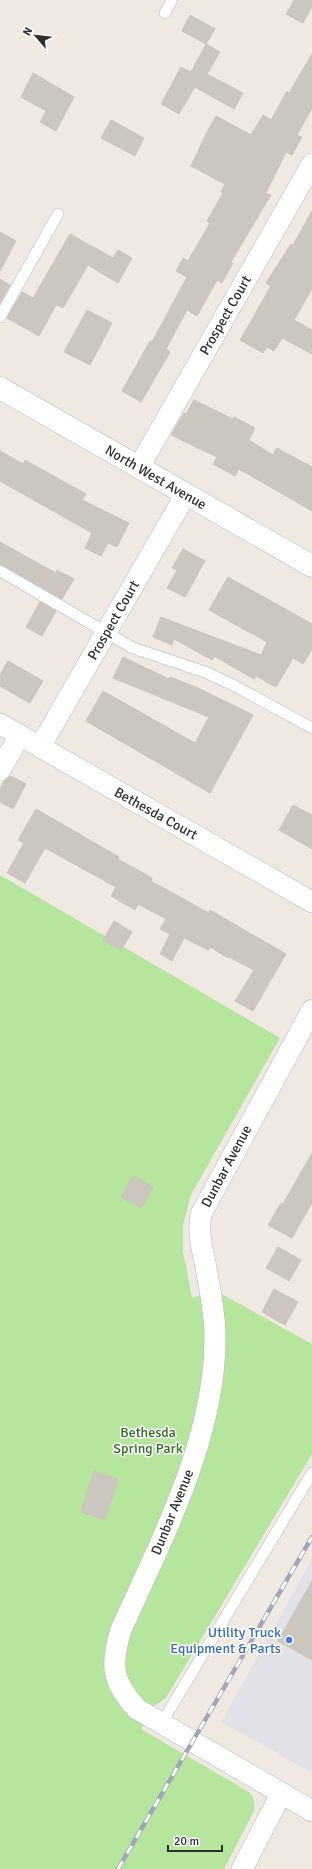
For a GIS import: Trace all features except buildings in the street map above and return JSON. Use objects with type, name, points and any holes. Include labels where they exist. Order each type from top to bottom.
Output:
[{"type":"street","name":"Prospect Court","points":[[139,467],[312,164]]},
{"type":"street","name":"North West Avenue","points":[[0,388],[312,564]]},
{"type":"street","name":"Prospect Court","points":[[40,747],[186,494]]},
{"type":"street","name":"Bethesda Court","points":[[0,724],[312,902]]},
{"type":"street","points":[[0,770],[20,735]]},
{"type":"street","name":"Dunbar Avenue","points":[[312,1010],[201,1214],[198,1228],[212,1304],[215,1336],[211,1386],[203,1425],[190,1470],[170,1521],[120,1630],[115,1649],[114,1665],[118,1683],[124,1696],[137,1709],[312,1811]]},
{"type":"street","points":[[242,1869],[281,1794]]},
{"type":"lane","points":[[165,13],[172,0]]},
{"type":"lane","points":[[0,316],[58,214]]},
{"type":"lane","points":[[0,571],[133,648],[205,672],[235,686],[312,728]]},
{"type":"lane","points":[[161,1724],[312,1474]]},
{"type":"shaded area","name":"Utility Truck Equipment & Parts","points":[[312,1559],[312,1770],[311,1772],[221,1722]]},
{"type":"green space","name":"Bethesda Spring Park","points":[[0,875],[280,1038],[191,1195],[183,1225],[183,1251],[192,1298],[216,1291],[312,1344],[312,1454],[166,1698],[154,1706],[141,1729],[249,1792],[252,1796],[254,1811],[224,1869],[0,1869]]},
{"type":"railway","points":[[118,1869],[312,1537]]},
{"type":"place","name":"Utility Truck Equipment & Parts","points":[[289,1640]]}]
